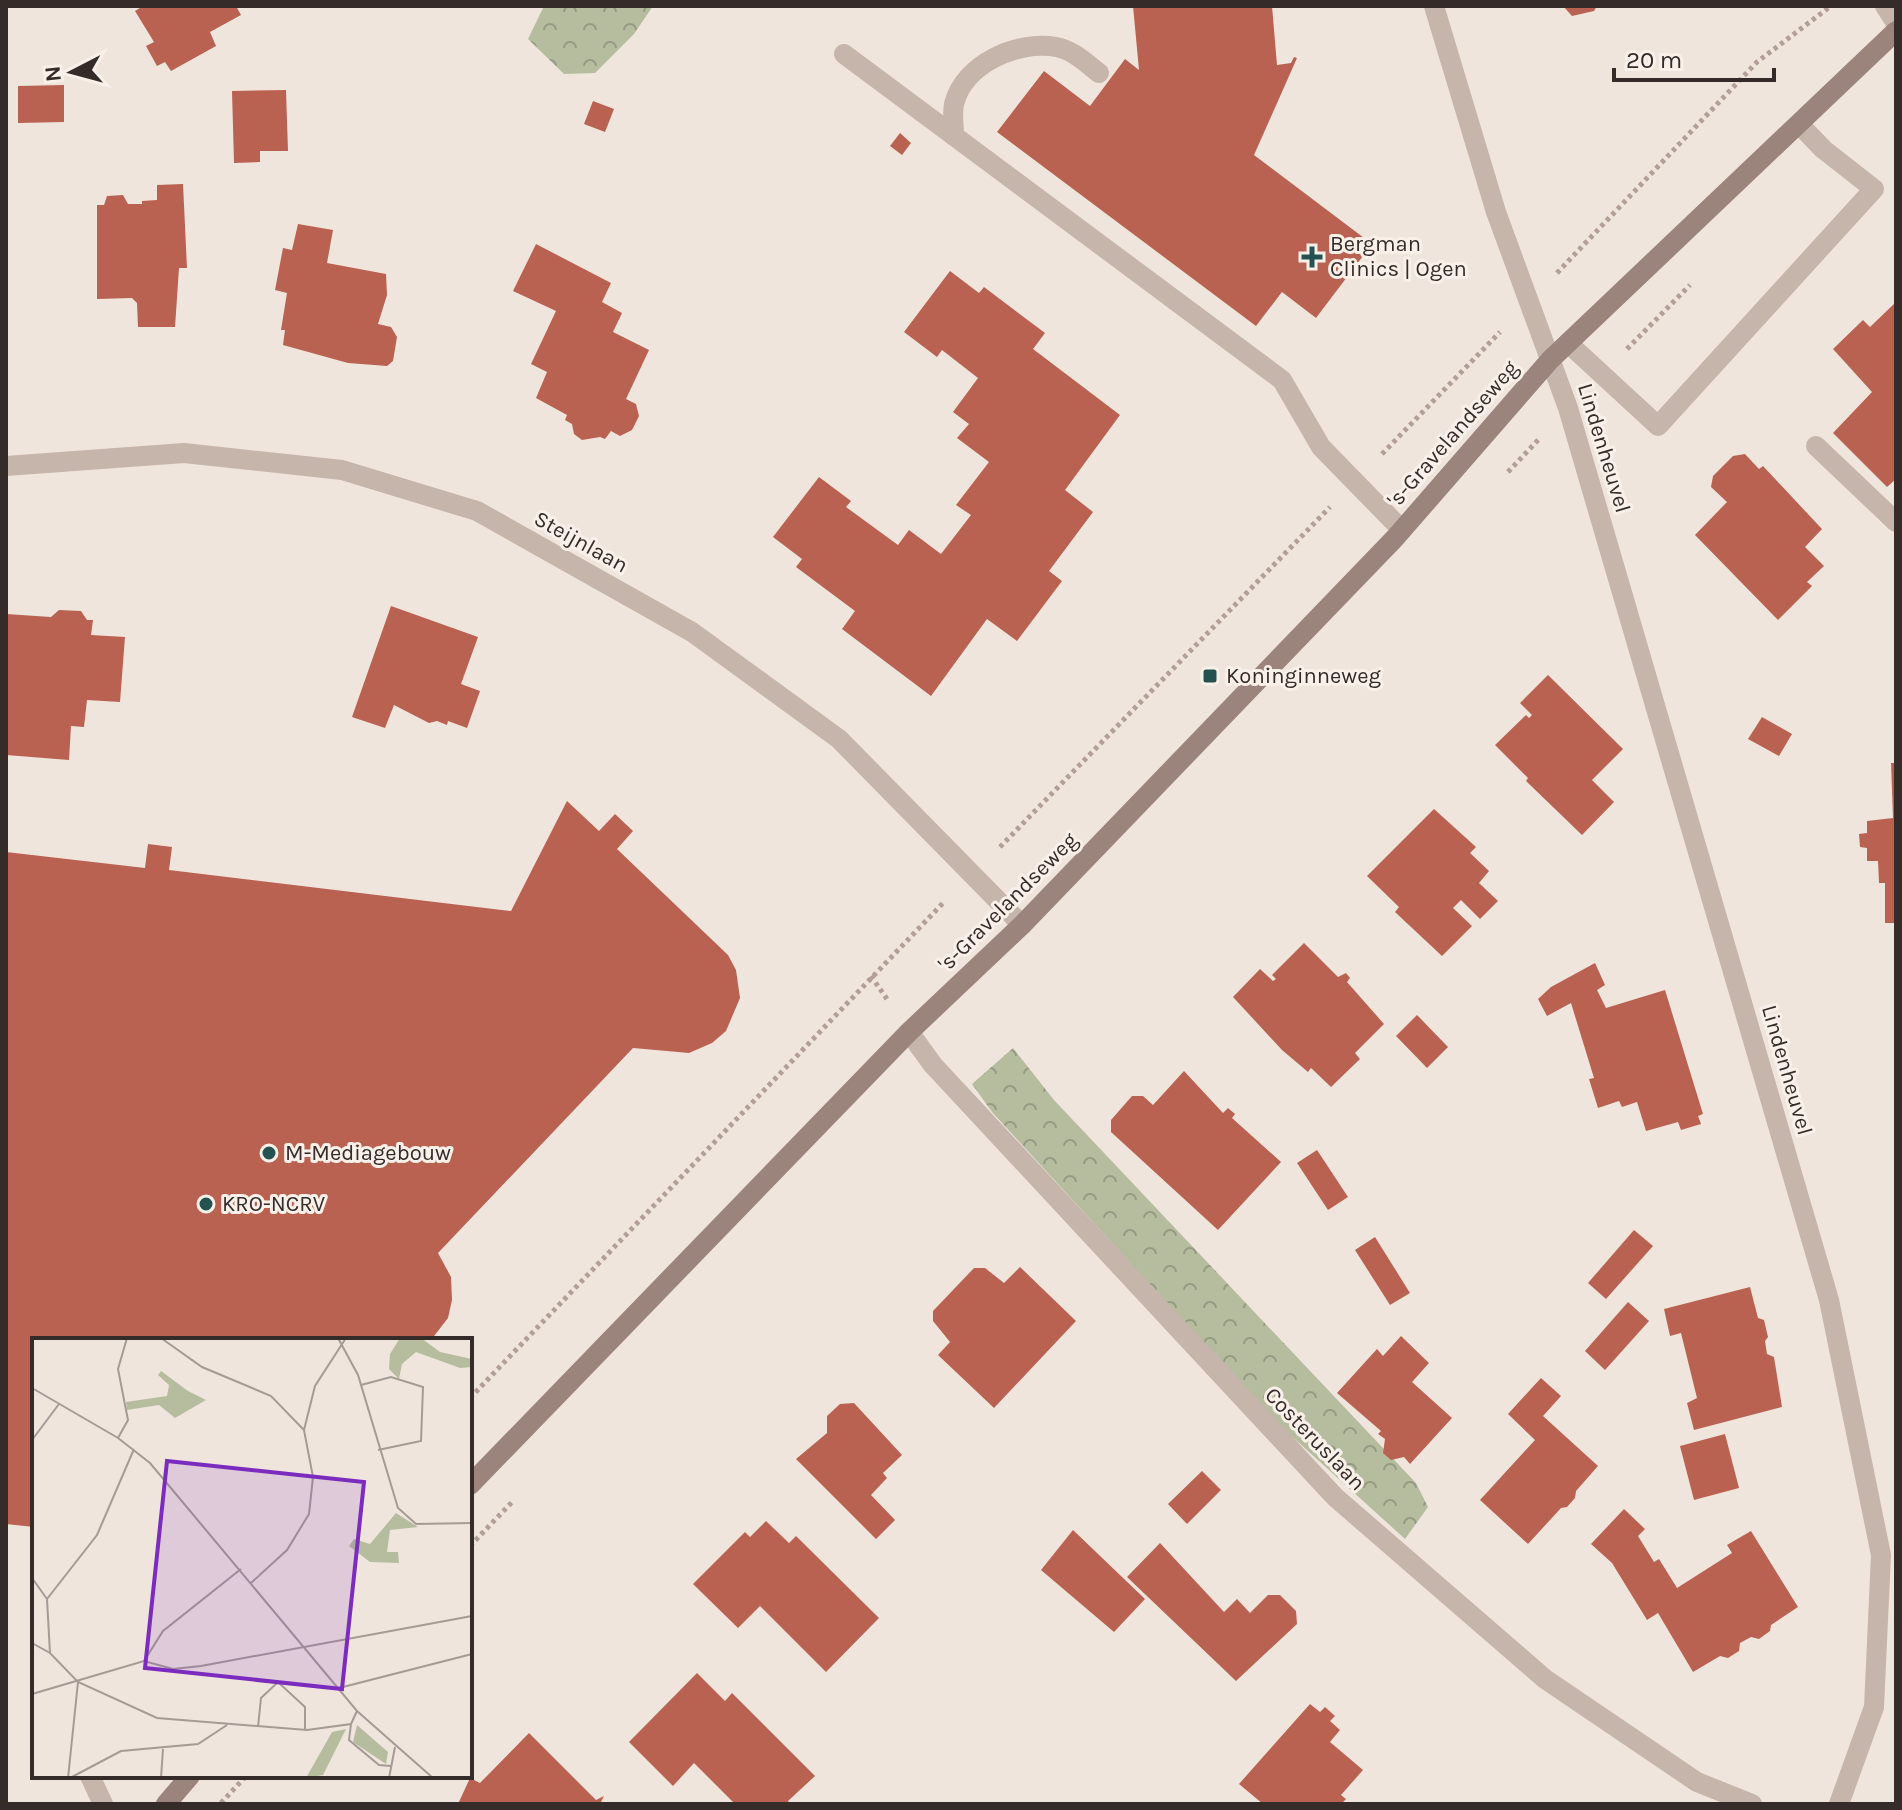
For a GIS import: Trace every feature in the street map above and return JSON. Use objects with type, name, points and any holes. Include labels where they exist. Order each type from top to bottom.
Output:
[{"type":"main road","name":"'s-Gravelandseweg","points":[[472,1483],[909,1032],[1022,925],[1402,530],[1550,360],[1896,31]]},
{"type":"main road","points":[[166,1804],[188,1778]]},
{"type":"street","points":[[1434,6],[1496,212],[1550,360]]},
{"type":"street","points":[[1885,6],[1896,23]]},
{"type":"street","points":[[954,136],[953,107],[960,88],[994,58],[1037,47],[1056,47],[1069,51],[1099,73]]},
{"type":"street","points":[[844,54],[1282,380],[1321,447],[1402,530]]},
{"type":"street","points":[[1568,343],[1658,426],[1874,189],[1823,149],[1799,124]]},
{"type":"street","name":"Lindenheuvel","points":[[1550,360],[1568,408],[1829,1300],[1881,1555],[1874,1707],[1839,1804]]},
{"type":"street","points":[[1816,446],[1896,522]]},
{"type":"street","name":"Steijnlaan","points":[[6,466],[184,453],[342,470],[477,511],[692,632],[839,739],[1022,925]]},
{"type":"street","name":"Costeruslaan","points":[[909,1032],[933,1065],[1335,1497],[1545,1679],[1697,1782],[1752,1804]]},
{"type":"street","points":[[91,1778],[103,1804]]},
{"type":"path","points":[[1530,300],[1757,62],[1831,6]]},
{"type":"path","points":[[220,1804],[244,1778]]},
{"type":"green space","points":[[544,6],[653,6],[634,34],[595,73],[564,74],[528,39]]},
{"type":"green space","points":[[1013,1048],[1054,1100],[1416,1483],[1428,1507],[1405,1539],[1276,1422],[992,1112],[972,1084]]},
{"type":"building","points":[[143,6],[236,6],[241,15],[210,32],[216,46],[171,71],[165,62],[157,66],[146,46],[154,42],[135,11]]},
{"type":"building","points":[[1133,6],[1272,6],[1277,65],[1291,63],[1294,57],[1297,58],[1254,155],[1372,244],[1316,318],[1282,292],[1256,326],[997,132],[1044,71],[1090,106],[1125,59],[1139,70]]},
{"type":"building","points":[[1563,6],[1597,6],[1594,11],[1572,16]]},
{"type":"building","points":[[64,85],[64,122],[18,123],[18,86]]},
{"type":"building","points":[[286,90],[288,151],[260,151],[260,162],[234,163],[232,91]]},
{"type":"building","points":[[593,101],[614,109],[605,132],[584,124]]},
{"type":"building","points":[[900,133],[911,143],[902,155],[890,146]]},
{"type":"building","points":[[183,184],[187,268],[179,268],[175,327],[138,327],[137,303],[132,298],[97,299],[97,205],[104,205],[107,196],[123,195],[128,204],[142,204],[142,201],[157,200],[157,185]]},
{"type":"building","points":[[298,224],[333,230],[327,263],[386,274],[387,295],[378,324],[391,327],[397,337],[393,361],[387,366],[348,363],[283,345],[285,330],[281,330],[287,293],[275,290],[283,248],[292,250]]},
{"type":"building","points":[[536,244],[611,283],[602,302],[622,313],[613,332],[649,350],[626,399],[636,404],[639,416],[632,430],[620,436],[611,431],[605,439],[582,440],[574,434],[572,424],[565,420],[567,415],[536,398],[547,372],[531,364],[556,311],[513,291]]},
{"type":"building","points":[[950,271],[979,293],[984,287],[1045,333],[1033,349],[1120,415],[1065,490],[1093,512],[1049,571],[1062,581],[1017,641],[987,619],[931,696],[842,629],[855,611],[796,567],[802,559],[773,537],[819,477],[851,501],[846,507],[898,545],[909,530],[941,554],[971,515],[956,505],[989,462],[957,438],[969,424],[953,412],[978,378],[942,350],[937,357],[904,332]]},
{"type":"building","points":[[1896,302],[1896,479],[1887,487],[1833,433],[1872,392],[1833,349],[1863,320],[1870,327]]},
{"type":"building","points":[[1745,454],[1759,469],[1763,466],[1822,529],[1805,547],[1824,566],[1807,582],[1812,586],[1778,620],[1695,535],[1727,502],[1711,487],[1713,476],[1733,456]]},
{"type":"building","points":[[391,606],[478,637],[461,684],[480,691],[467,728],[448,721],[447,725],[437,721],[429,723],[394,705],[385,728],[352,717]]},
{"type":"building","points":[[59,610],[81,611],[87,620],[93,620],[91,635],[125,637],[120,702],[87,700],[84,727],[71,726],[69,760],[6,755],[6,614],[51,617]]},
{"type":"building","points":[[1548,675],[1623,749],[1592,780],[1614,802],[1582,835],[1526,781],[1528,778],[1495,745],[1526,715],[1529,718],[1532,715],[1520,703]]},
{"type":"building","points":[[1762,717],[1792,734],[1779,756],[1748,739]]},
{"type":"building","points":[[1891,763],[1896,763],[1896,923],[1885,923],[1885,883],[1879,883],[1878,861],[1867,861],[1867,848],[1860,847],[1859,834],[1867,833],[1867,821],[1893,818]]},
{"type":"building","name":"M-Mediagebouw","points":[[567,801],[599,831],[615,814],[633,831],[617,849],[728,955],[736,970],[740,998],[726,1031],[712,1043],[689,1053],[633,1048],[438,1253],[451,1277],[452,1300],[448,1318],[433,1338],[32,1338],[32,1527],[6,1524],[6,852],[145,868],[148,844],[172,847],[169,870],[511,911]]},
{"type":"building","points":[[1434,809],[1476,847],[1470,853],[1489,871],[1479,883],[1498,901],[1480,919],[1461,900],[1453,908],[1472,926],[1442,956],[1395,912],[1399,907],[1367,876]]},
{"type":"building","points":[[1304,943],[1338,977],[1346,973],[1350,978],[1347,982],[1384,1024],[1355,1053],[1360,1059],[1331,1087],[1311,1068],[1308,1072],[1282,1050],[1233,997],[1260,969],[1273,981],[1276,979],[1272,975]]},
{"type":"building","points":[[1595,963],[1605,985],[1597,990],[1606,1008],[1665,990],[1703,1114],[1698,1116],[1701,1124],[1681,1130],[1678,1122],[1646,1131],[1637,1102],[1622,1107],[1619,1101],[1598,1108],[1589,1079],[1594,1078],[1571,1003],[1547,1016],[1538,999],[1551,987]]},
{"type":"building","points":[[1417,1015],[1448,1047],[1427,1068],[1396,1036]]},
{"type":"building","points":[[1184,1071],[1223,1113],[1228,1108],[1235,1114],[1232,1118],[1281,1162],[1218,1230],[1111,1132],[1111,1120],[1132,1096],[1143,1096],[1153,1105]]},
{"type":"building","points":[[1317,1150],[1348,1197],[1328,1210],[1297,1163]]},
{"type":"building","points":[[1634,1230],[1653,1246],[1606,1299],[1588,1283]]},
{"type":"building","points":[[1375,1237],[1410,1293],[1390,1305],[1355,1250]]},
{"type":"building","points":[[1020,1267],[1076,1321],[994,1408],[938,1355],[950,1342],[933,1321],[933,1311],[974,1268],[985,1268],[1004,1283]]},
{"type":"building","points":[[1750,1287],[1758,1318],[1764,1320],[1768,1337],[1765,1341],[1767,1354],[1774,1357],[1782,1407],[1694,1430],[1687,1403],[1697,1398],[1681,1333],[1670,1336],[1664,1309]]},
{"type":"building","points":[[1628,1302],[1649,1321],[1605,1370],[1585,1351]]},
{"type":"building","points":[[1401,1336],[1429,1363],[1412,1382],[1452,1418],[1410,1464],[1404,1457],[1391,1460],[1383,1453],[1385,1439],[1378,1434],[1381,1431],[1337,1393],[1377,1349],[1383,1356]]},
{"type":"building","points":[[1541,1378],[1561,1396],[1543,1416],[1598,1466],[1576,1491],[1575,1498],[1567,1507],[1561,1508],[1528,1544],[1480,1500],[1535,1440],[1508,1414]]},
{"type":"building","points":[[854,1403],[902,1455],[883,1473],[887,1478],[871,1495],[895,1520],[876,1539],[796,1459],[827,1433],[827,1416],[840,1404]]},
{"type":"building","points":[[1725,1434],[1739,1488],[1694,1500],[1680,1446]]},
{"type":"building","points":[[1202,1471],[1221,1490],[1187,1524],[1168,1504]]},
{"type":"building","points":[[1624,1509],[1645,1529],[1638,1536],[1654,1562],[1659,1559],[1677,1588],[1732,1553],[1727,1545],[1751,1531],[1798,1607],[1771,1625],[1770,1631],[1759,1639],[1751,1637],[1740,1643],[1739,1651],[1728,1658],[1720,1656],[1693,1672],[1658,1613],[1647,1620],[1612,1563],[1591,1544]]},
{"type":"building","points":[[766,1521],[789,1543],[796,1536],[879,1618],[826,1672],[760,1606],[738,1628],[693,1584],[745,1532],[750,1537]]},
{"type":"building","points":[[1073,1530],[1145,1599],[1114,1632],[1041,1570]]},
{"type":"building","points":[[1160,1543],[1224,1612],[1237,1599],[1250,1613],[1268,1595],[1280,1595],[1296,1611],[1297,1624],[1236,1681],[1127,1577]]},
{"type":"building","points":[[697,1673],[725,1701],[732,1693],[815,1776],[788,1801],[790,1804],[735,1804],[694,1763],[673,1786],[629,1742]]},
{"type":"building","points":[[1310,1704],[1320,1712],[1325,1707],[1335,1716],[1330,1721],[1340,1730],[1330,1742],[1363,1770],[1341,1795],[1346,1799],[1341,1804],[1263,1804],[1239,1784]]},
{"type":"building","points":[[529,1733],[596,1800],[604,1796],[600,1804],[458,1804],[470,1778],[480,1783]]},
{"type":"place","name":"Bergman Clinics | Ogen","points":[[1312,257]]},
{"type":"place","name":"Koninginneweg","points":[[1210,676]]},
{"type":"place","name":"M-Mediagebouw","points":[[269,1153]]},
{"type":"place","name":"KRO-NCRV","points":[[206,1204]]}]
